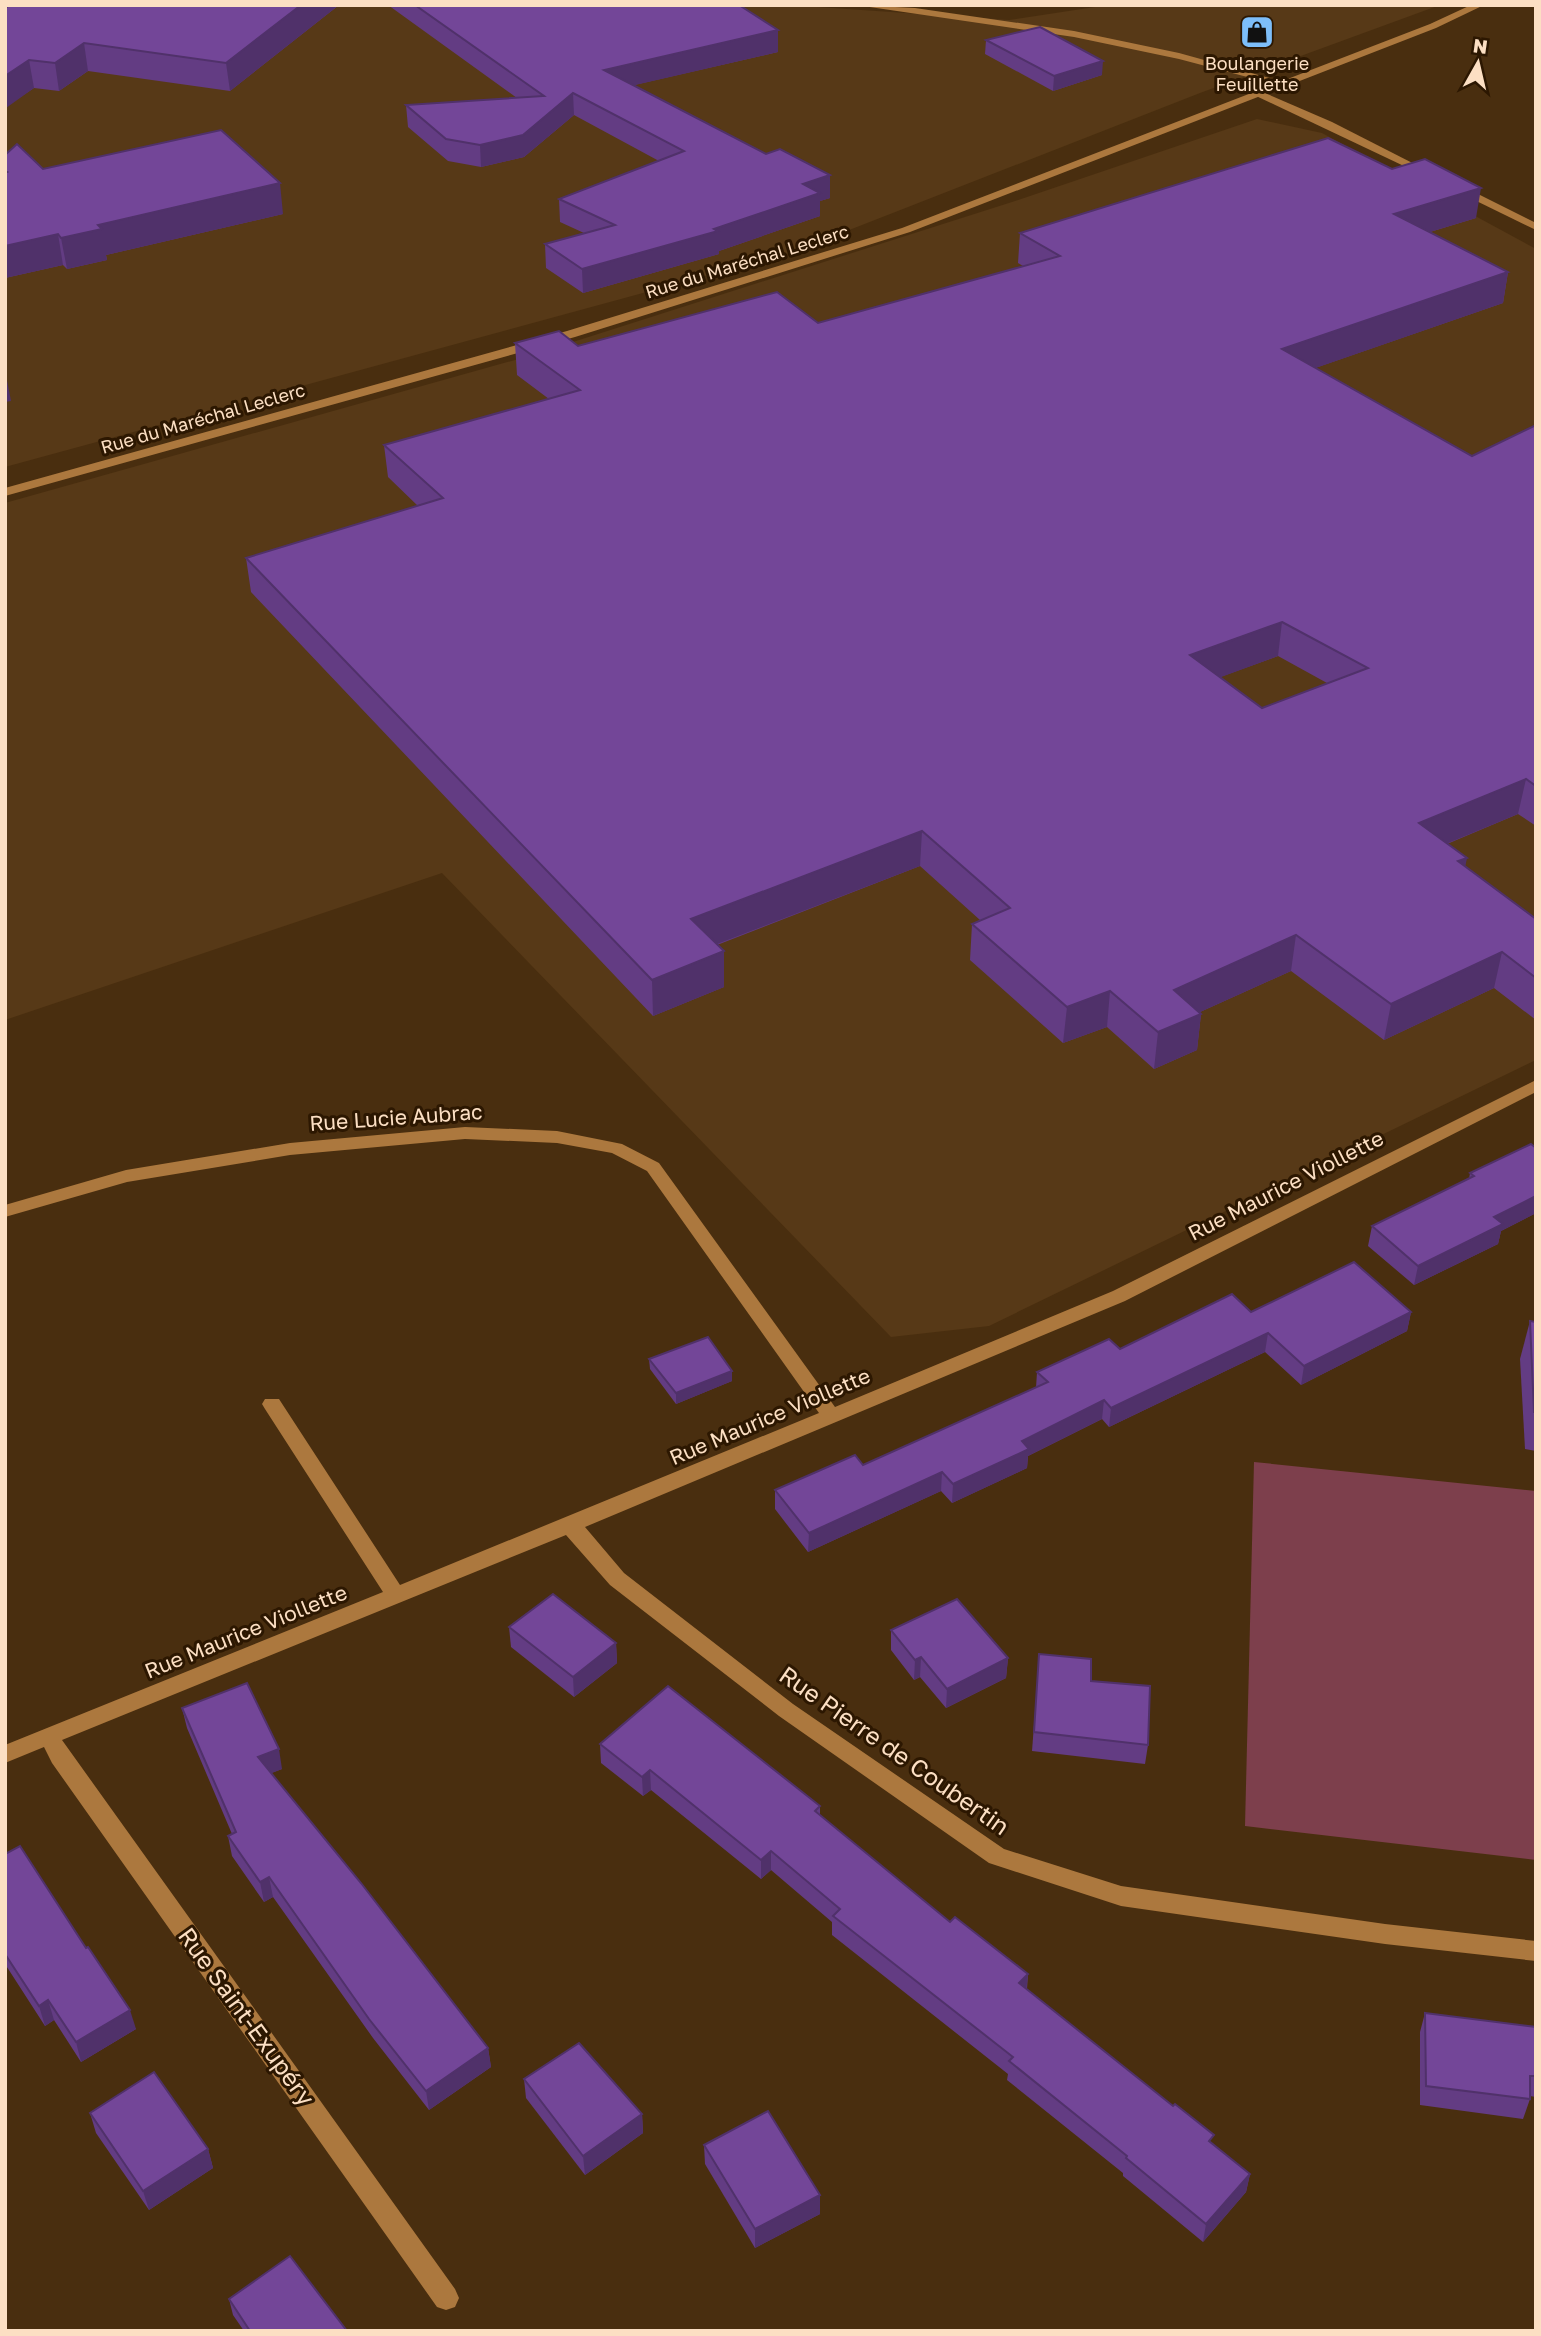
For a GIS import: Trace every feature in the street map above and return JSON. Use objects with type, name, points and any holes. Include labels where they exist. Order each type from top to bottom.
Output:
[{"type":"street","points":[[861,5],[1081,34],[1232,68],[1282,83]]},
{"type":"street","name":"Rue du Maréchal Leclerc","points":[[5,492],[571,334],[741,284],[906,230],[1479,5]]},
{"type":"street","points":[[1258,93],[1442,180]]},
{"type":"street","points":[[1454,186],[1536,226]]},
{"type":"street","name":"Rue Maurice Viollette","points":[[5,1754],[568,1526],[1119,1296],[1536,1085]]},
{"type":"street","name":"Rue Lucie Aubrac","points":[[5,1211],[126,1176],[290,1149],[464,1133],[556,1137],[617,1148],[653,1167],[831,1416]]},
{"type":"street","points":[[272,1404],[396,1596]]},
{"type":"street","name":"Rue Pierre de Coubertin","points":[[568,1526],[577,1532],[617,1578],[786,1710],[997,1856],[1121,1896],[1385,1934],[1536,1951]]},
{"type":"street","name":"Rue Saint-Exupéry","points":[[49,1735],[60,1757],[446,2298]]},
{"type":"shaded area","points":[[41,5],[788,5],[1009,20],[1108,5],[1440,5],[1200,93],[793,252],[5,467],[5,28]]},
{"type":"shaded area","points":[[1257,119],[1322,133],[1536,249],[1536,1060],[989,1326],[891,1337],[442,873],[5,1020],[5,503],[529,356],[1012,202]]},
{"type":"shaded area","points":[[1254,1462],[1536,1491],[1536,1860],[1245,1826]]},
{"type":"building","points":[[10,5],[301,5],[226,63],[84,43],[55,63],[29,60],[5,76],[5,8]]},
{"type":"building","points":[[415,5],[739,5],[778,30],[604,70],[766,154],[780,149],[830,175],[803,184],[820,193],[714,229],[718,231],[582,269],[545,244],[615,225],[559,199],[684,151],[573,93],[523,135],[480,145],[446,139],[406,105],[544,96]]},
{"type":"building","points":[[1040,27],[1103,61],[1054,76],[986,40]]},
{"type":"building","points":[[221,130],[280,183],[98,225],[102,229],[61,238],[58,234],[5,246],[5,155],[17,144],[43,169]]},
{"type":"building","points":[[1328,138],[1392,169],[1425,159],[1481,188],[1394,214],[1508,272],[1282,349],[1472,456],[1536,425],[1536,786],[1526,779],[1419,823],[1467,858],[1458,861],[1536,919],[1536,978],[1502,952],[1391,1004],[1296,935],[1174,990],[1201,1014],[1158,1032],[1110,991],[1067,1007],[972,924],[1010,908],[922,831],[691,919],[724,951],[652,980],[246,558],[443,498],[384,445],[580,390],[515,343],[559,331],[578,346],[777,292],[818,323],[1060,256],[1020,233]],"holes":[[[1282,622],[1368,668],[1262,708],[1190,655]]]},
{"type":"building","points":[[1531,1144],[1536,1148],[1536,1196],[1494,1217],[1503,1224],[1418,1266],[1372,1226],[1474,1176],[1470,1173]]},
{"type":"building","points":[[1354,1262],[1411,1312],[1304,1366],[1268,1333],[1111,1408],[1104,1400],[1022,1441],[1029,1449],[953,1484],[942,1472],[809,1533],[775,1490],[855,1455],[863,1465],[1048,1382],[1037,1372],[1109,1339],[1120,1349],[1232,1294],[1251,1312]]},
{"type":"building","points":[[1530,1321],[1536,1322],[1536,1412],[1534,1412]]},
{"type":"building","points":[[708,1337],[732,1371],[676,1393],[649,1359]]},
{"type":"building","points":[[553,1594],[616,1643],[573,1677],[509,1627]]},
{"type":"building","points":[[957,1599],[1008,1658],[947,1689],[921,1657],[915,1660],[891,1630]]},
{"type":"building","points":[[1039,1654],[1091,1659],[1091,1681],[1150,1686],[1148,1745],[1034,1732]]},
{"type":"building","points":[[247,1683],[279,1749],[258,1757],[361,1883],[488,2048],[426,2091],[369,2019],[269,1877],[260,1882],[228,1836],[236,1832],[182,1708]]},
{"type":"building","points":[[668,1686],[820,1806],[815,1811],[950,1922],[955,1917],[1028,1974],[1019,1983],[1173,2106],[1175,2104],[1214,2135],[1209,2141],[1250,2174],[1206,2224],[1009,2061],[1013,2057],[833,1916],[840,1909],[771,1851],[761,1860],[650,1770],[642,1777],[600,1744]]},
{"type":"building","points":[[20,1846],[130,2010],[76,2042],[48,2000],[39,2006],[5,1954],[5,1854]]},
{"type":"building","points":[[1425,2013],[1536,2027],[1536,2076],[1530,2076],[1530,2099],[1426,2086]]},
{"type":"building","points":[[579,2043],[642,2114],[583,2156],[524,2079]]},
{"type":"building","points":[[154,2072],[208,2149],[143,2191],[90,2113]]},
{"type":"building","points":[[768,2111],[820,2195],[755,2229],[704,2145]]},
{"type":"building","points":[[290,2256],[347,2331],[250,2331],[229,2299]]},
{"type":"place","name":"Boulangerie Feuillette","points":[[1257,32]]}]
